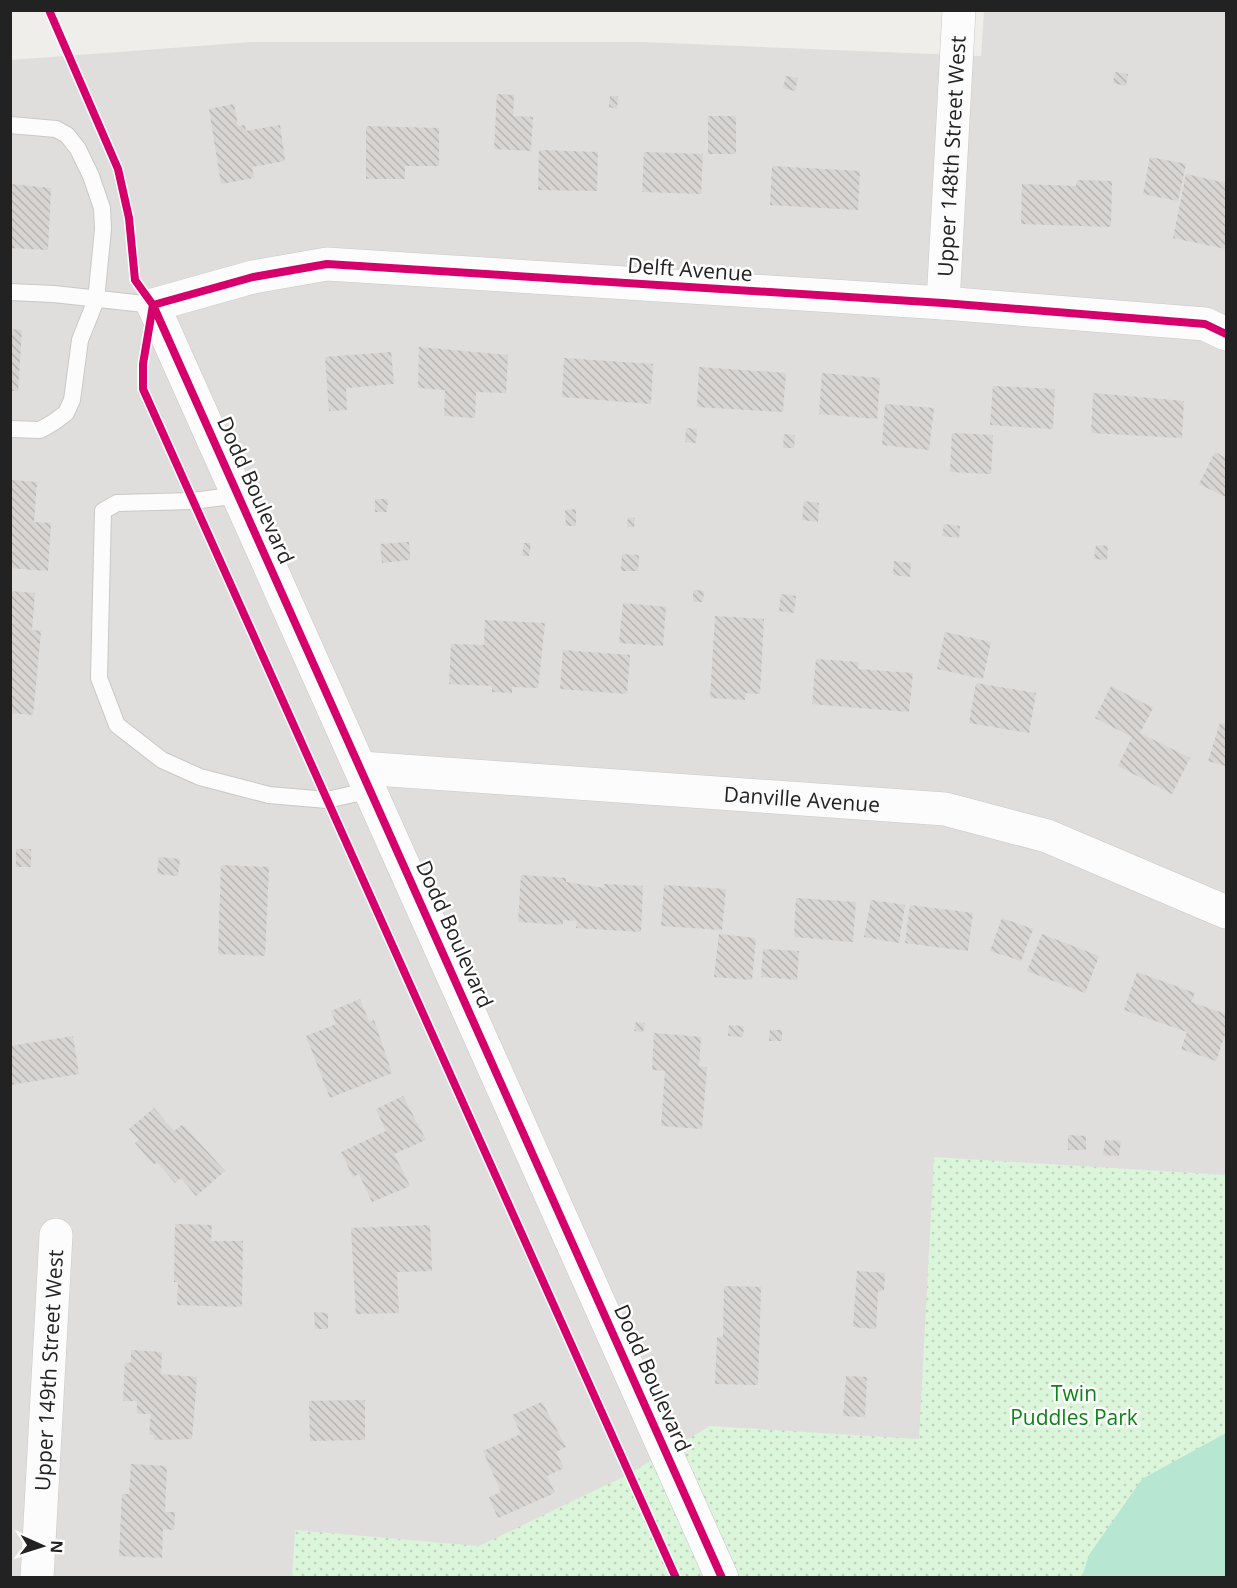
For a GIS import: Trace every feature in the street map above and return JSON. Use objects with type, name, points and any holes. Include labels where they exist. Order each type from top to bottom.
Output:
[{"type":"street","name":"Upper 148th Street West","points":[[943,303],[959,10]]},
{"type":"street","name":"Delft Avenue","points":[[153,305],[253,277],[327,264],[943,303],[1205,324],[1227,334]]},
{"type":"street","name":"Dodd Boulevard","points":[[153,305],[722,1578]]},
{"type":"street","name":"Danville Avenue","points":[[366,779],[945,809],[1047,836],[1227,912]]},
{"type":"street","name":"Upper 149th Street West","points":[[37,1578],[56,1235]]},
{"type":"lane","points":[[10,125],[56,129],[68,135],[87,167],[102,208],[103,229],[96,300],[80,340],[72,400],[66,413],[40,430],[10,429]]},
{"type":"lane","points":[[10,291],[153,305]]},
{"type":"lane","points":[[238,495],[193,501],[117,502],[103,511],[99,678],[117,725],[162,760],[200,777],[269,795],[327,800],[366,779]]},
{"type":"shaded area","points":[[984,11],[1226,11],[1226,1577],[11,1578],[11,60],[252,42],[641,42],[981,56]]},
{"type":"green space","name":"Twin Puddles Park","points":[[934,1157],[1226,1175],[1226,1577],[292,1578],[295,1530],[479,1546],[627,1475],[710,1426],[919,1439]]},
{"type":"green space","points":[[1226,1433],[1226,1577],[1082,1577],[1089,1555],[1142,1479]]},
{"type":"building","points":[[1115,72],[1128,74],[1126,86],[1113,83]]},
{"type":"building","points":[[786,76],[798,78],[795,91],[783,88]]},
{"type":"building","points":[[497,94],[514,95],[513,116],[533,117],[531,151],[494,149]]},
{"type":"building","points":[[610,96],[618,96],[617,109],[609,107]]},
{"type":"building","points":[[234,104],[238,126],[245,125],[246,131],[280,125],[285,161],[252,167],[254,178],[221,184],[209,109]]},
{"type":"building","points":[[708,116],[736,116],[736,154],[708,154]]},
{"type":"building","points":[[366,126],[439,128],[439,166],[405,166],[405,179],[366,179]]},
{"type":"building","points":[[539,150],[598,152],[597,191],[538,190]]},
{"type":"building","points":[[644,152],[703,154],[701,194],[642,192]]},
{"type":"building","points":[[1150,157],[1186,164],[1178,201],[1143,194]]},
{"type":"building","points":[[772,166],[860,171],[858,210],[770,205]]},
{"type":"building","points":[[1186,174],[1226,183],[1226,249],[1173,238]]},
{"type":"building","points":[[1077,180],[1112,181],[1111,227],[1021,224],[1022,184],[1076,186]]},
{"type":"building","points":[[10,184],[51,188],[48,250],[10,248]]},
{"type":"building","points":[[10,329],[22,330],[18,391],[10,391]]},
{"type":"building","points":[[419,347],[508,355],[506,393],[476,392],[475,418],[444,416],[445,390],[418,388]]},
{"type":"building","points":[[391,352],[394,384],[346,388],[347,410],[329,411],[325,357]]},
{"type":"building","points":[[564,358],[653,364],[651,404],[562,397]]},
{"type":"building","points":[[699,367],[786,373],[783,412],[697,407]]},
{"type":"building","points":[[822,373],[880,378],[877,419],[819,414]]},
{"type":"building","points":[[993,386],[1055,389],[1053,429],[990,425]]},
{"type":"building","points":[[1093,393],[1184,401],[1182,438],[1091,433]]},
{"type":"building","points":[[885,404],[934,408],[929,450],[882,445]]},
{"type":"building","points":[[686,428],[697,429],[696,443],[685,442]]},
{"type":"building","points":[[952,433],[993,435],[991,474],[950,472]]},
{"type":"building","points":[[784,434],[795,435],[794,448],[783,448]]},
{"type":"building","points":[[1215,452],[1226,458],[1226,497],[1199,484]]},
{"type":"building","points":[[10,480],[37,482],[34,522],[51,523],[48,571],[10,568]]},
{"type":"building","points":[[375,499],[388,499],[387,512],[375,512]]},
{"type":"building","points":[[804,501],[819,503],[818,522],[802,520]]},
{"type":"building","points":[[576,509],[576,526],[566,526],[565,510]]},
{"type":"building","points":[[628,517],[635,518],[634,527],[627,527]]},
{"type":"building","points":[[944,524],[960,526],[959,538],[942,536]]},
{"type":"building","points":[[409,542],[410,560],[382,563],[380,544]]},
{"type":"building","points":[[524,543],[531,543],[529,556],[522,556]]},
{"type":"building","points":[[1096,545],[1108,546],[1107,560],[1094,559]]},
{"type":"building","points":[[622,554],[639,555],[638,571],[621,571]]},
{"type":"building","points":[[894,561],[911,563],[910,577],[893,575]]},
{"type":"building","points":[[693,590],[704,591],[703,602],[693,602]]},
{"type":"building","points":[[10,591],[35,593],[32,630],[41,631],[33,715],[10,713]]},
{"type":"building","points":[[781,594],[796,596],[794,613],[779,611]]},
{"type":"building","points":[[623,603],[666,607],[663,646],[619,643]]},
{"type":"building","points":[[715,616],[764,619],[760,694],[746,693],[745,700],[710,698]]},
{"type":"building","points":[[485,620],[545,623],[538,688],[512,687],[512,693],[492,692],[492,686],[449,684],[451,644],[484,645]]},
{"type":"building","points":[[945,632],[991,642],[983,679],[937,669]]},
{"type":"building","points":[[563,650],[630,655],[627,694],[560,689]]},
{"type":"building","points":[[816,659],[859,662],[858,669],[913,673],[909,712],[812,704]]},
{"type":"building","points":[[976,683],[1036,693],[1029,733],[969,723]]},
{"type":"building","points":[[1111,686],[1153,708],[1140,733],[1190,758],[1172,794],[1118,766],[1132,737],[1095,718]]},
{"type":"building","points":[[1220,723],[1226,725],[1226,766],[1208,761]]},
{"type":"building","points":[[16,849],[31,849],[31,867],[16,867]]},
{"type":"building","points":[[159,857],[180,859],[178,876],[157,874]]},
{"type":"building","points":[[221,865],[269,867],[265,956],[218,954]]},
{"type":"building","points":[[521,875],[566,878],[566,882],[604,888],[604,884],[643,886],[641,932],[576,928],[577,921],[563,920],[563,925],[518,922]]},
{"type":"building","points":[[664,885],[726,889],[722,930],[661,926]]},
{"type":"building","points":[[796,898],[856,902],[853,942],[794,937]]},
{"type":"building","points":[[871,900],[905,905],[899,943],[864,937]]},
{"type":"building","points":[[910,905],[973,913],[968,951],[905,943]]},
{"type":"building","points":[[1002,918],[1033,929],[1021,961],[990,951]]},
{"type":"building","points":[[719,934],[756,938],[752,980],[714,977]]},
{"type":"building","points":[[1042,934],[1099,956],[1085,993],[1027,971]]},
{"type":"building","points":[[763,949],[799,951],[797,980],[761,977]]},
{"type":"building","points":[[1137,972],[1195,993],[1191,1002],[1226,1014],[1226,1032],[1216,1061],[1181,1049],[1187,1032],[1124,1010]]},
{"type":"building","points":[[360,999],[369,1022],[374,1020],[392,1073],[330,1098],[306,1036],[336,1024],[331,1011]]},
{"type":"building","points":[[636,1022],[645,1023],[643,1032],[634,1031]]},
{"type":"building","points":[[729,1025],[744,1026],[743,1037],[728,1036]]},
{"type":"building","points":[[770,1030],[782,1030],[782,1041],[769,1041]]},
{"type":"building","points":[[654,1033],[701,1037],[699,1067],[707,1067],[702,1129],[661,1126],[665,1071],[652,1070]]},
{"type":"building","points":[[73,1036],[79,1074],[10,1085],[10,1046]]},
{"type":"building","points":[[403,1096],[426,1140],[394,1154],[410,1186],[372,1202],[359,1174],[353,1177],[341,1152],[386,1131],[376,1109]]},
{"type":"building","points":[[154,1108],[174,1131],[182,1125],[185,1127],[225,1171],[196,1196],[181,1178],[175,1183],[157,1162],[154,1165],[135,1143],[139,1140],[129,1129]]},
{"type":"building","points":[[1068,1135],[1086,1136],[1086,1150],[1068,1150]]},
{"type":"building","points":[[1105,1140],[1121,1141],[1119,1156],[1103,1155]]},
{"type":"building","points":[[175,1224],[212,1225],[211,1241],[243,1241],[242,1307],[177,1305],[178,1282],[174,1282]]},
{"type":"building","points":[[430,1225],[432,1271],[397,1272],[399,1313],[356,1314],[351,1228]]},
{"type":"building","points":[[857,1271],[885,1273],[884,1291],[878,1291],[876,1329],[853,1327]]},
{"type":"building","points":[[724,1286],[761,1287],[758,1385],[715,1384],[717,1337],[723,1337]]},
{"type":"building","points":[[314,1312],[328,1313],[328,1329],[315,1329]]},
{"type":"building","points":[[131,1350],[162,1352],[161,1374],[197,1377],[192,1439],[154,1440],[154,1435],[149,1435],[151,1414],[137,1414],[137,1401],[123,1401],[125,1362],[131,1363]]},
{"type":"building","points":[[846,1376],[867,1377],[865,1417],[843,1416]]},
{"type":"building","points":[[365,1400],[365,1440],[310,1441],[309,1401]]},
{"type":"building","points":[[542,1402],[566,1447],[556,1452],[564,1468],[547,1476],[555,1493],[498,1518],[489,1497],[501,1492],[483,1451],[521,1434],[512,1415]]},
{"type":"building","points":[[131,1464],[167,1466],[165,1512],[175,1512],[174,1530],[163,1529],[162,1558],[119,1556],[122,1494],[129,1494]]},
{"type":"cycle path","points":[[49,10],[118,169],[129,218],[135,280],[153,305],[722,1578]]},
{"type":"cycle path","points":[[153,305],[253,277],[327,264],[943,303],[1205,324],[1226,334]]},
{"type":"cycle path","points":[[153,305],[143,364],[143,389],[676,1578]]}]
